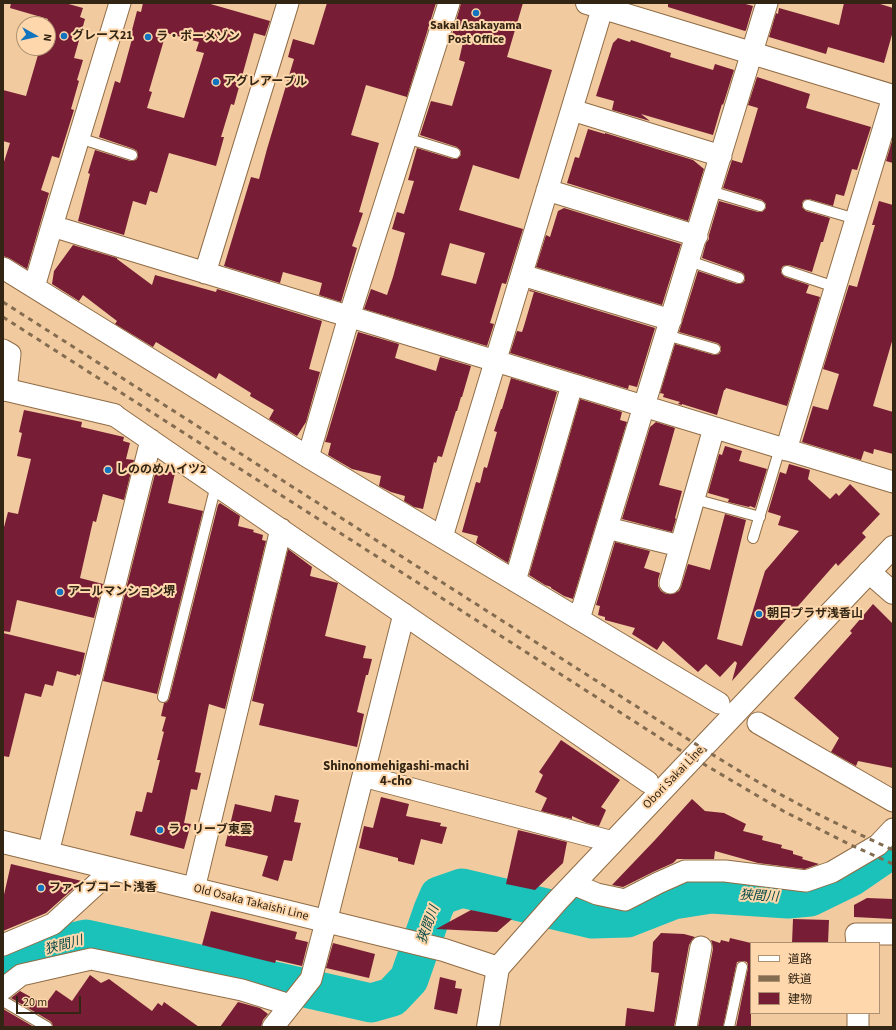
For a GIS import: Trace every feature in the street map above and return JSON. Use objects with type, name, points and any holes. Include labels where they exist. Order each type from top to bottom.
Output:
[{"type":"main road","points":[[598,5],[893,96]]},
{"type":"main road","points":[[4,394],[114,415]]},
{"type":"main road","name":"Obori Sakai Line","points":[[498,968],[573,884],[893,547]]},
{"type":"main road","points":[[869,572],[893,593]]},
{"type":"main road","name":"Old Osaka Takaishi Line","points":[[3,842],[444,950],[498,968]]},
{"type":"main road","points":[[488,1027],[498,968]]},
{"type":"street","points":[[34,287],[120,3]]},
{"type":"street","points":[[205,273],[288,3]]},
{"type":"street","points":[[308,457],[349,317],[449,3]]},
{"type":"street","points":[[579,619],[767,3]]},
{"type":"street","points":[[442,537],[572,110],[598,5]]},
{"type":"street","points":[[783,449],[835,287],[893,96]]},
{"type":"street","points":[[572,110],[721,156]]},
{"type":"street","points":[[547,190],[696,236]]},
{"type":"street","points":[[52,226],[893,482]]},
{"type":"street","points":[[3,268],[308,457],[719,703]]},
{"type":"street","points":[[522,274],[668,328]]},
{"type":"street","points":[[3,350],[10,354],[4,394]]},
{"type":"street","points":[[515,581],[572,385]]},
{"type":"street","points":[[114,415],[648,782]]},
{"type":"street","points":[[670,583],[714,428]]},
{"type":"street","points":[[48,853],[152,440]]},
{"type":"street","points":[[607,528],[680,546]]},
{"type":"street","points":[[194,889],[281,529]]},
{"type":"street","points":[[273,1027],[311,979],[404,614]]},
{"type":"street","points":[[758,723],[893,801]]},
{"type":"street","points":[[363,776],[613,842]]},
{"type":"street","points":[[573,884],[597,894],[625,900],[658,883],[685,872],[725,871],[806,881],[832,872],[878,846],[893,829]]},
{"type":"street","points":[[3,945],[53,924],[113,869]]},
{"type":"street","points":[[856,942],[856,934],[893,934]]},
{"type":"street","points":[[686,1027],[701,947]]},
{"type":"street","points":[[3,989],[21,975],[91,959],[293,1002]]},
{"type":"street","points":[[858,1014],[858,1027]]},
{"type":"lane","points":[[79,138],[132,155]]},
{"type":"lane","points":[[406,138],[455,153]]},
{"type":"lane","points":[[710,191],[760,206]]},
{"type":"lane","points":[[808,205],[856,219]]},
{"type":"lane","points":[[688,261],[739,278]]},
{"type":"lane","points":[[787,271],[835,287]]},
{"type":"lane","points":[[668,328],[715,349]]},
{"type":"lane","points":[[754,538],[783,449]]},
{"type":"lane","points":[[163,696],[216,485]]},
{"type":"lane","points":[[694,499],[760,517]]},
{"type":"lane","points":[[729,1027],[742,967]]},
{"type":"lane","points":[[3,1001],[47,1027]]},
{"type":"building","points":[[11,3],[65,3],[83,8],[80,17],[85,19],[74,58],[83,60],[71,109],[74,110],[59,158],[52,156],[41,190],[49,193],[27,269],[3,256],[3,165],[10,143],[3,141],[3,90],[26,96],[38,56],[56,56],[56,16],[38,16],[10,8]]},
{"type":"building","points":[[143,3],[207,3],[270,21],[265,36],[254,33],[234,105],[231,104],[221,137],[224,137],[216,166],[169,153],[157,193],[150,191],[146,205],[133,201],[124,235],[78,221],[90,174],[88,173],[95,150],[130,161],[136,160],[138,157],[137,151],[134,149],[99,137],[115,81],[120,83],[132,39],[130,38],[137,11],[141,12]],"holes":[[[166,33],[199,42],[196,51],[204,53],[184,118],[147,108],[152,92],[149,91]]]},
{"type":"building","points":[[327,3],[436,3],[407,97],[366,85],[351,135],[379,143],[359,212],[363,213],[352,246],[357,248],[341,302],[319,295],[322,283],[283,272],[280,283],[224,266],[251,177],[259,179],[294,59],[288,57],[293,39],[314,45]]},
{"type":"building","points":[[461,3],[523,3],[507,57],[552,70],[519,179],[473,165],[459,210],[523,229],[506,284],[502,283],[490,323],[494,324],[487,346],[364,309],[371,289],[387,295],[393,277],[405,233],[392,229],[397,212],[404,214],[414,181],[408,180],[417,148],[453,159],[457,159],[461,155],[461,151],[457,147],[420,135],[431,101],[452,106],[465,62],[459,60],[464,38],[452,35]],"holes":[[[450,243],[485,253],[476,284],[441,275]]]},
{"type":"building","points":[[668,3],[742,3],[753,6],[745,31],[668,7]]},
{"type":"building","points":[[844,3],[877,3],[893,8],[893,31],[884,63],[828,47],[826,54],[769,37],[776,13],[778,14],[779,8],[839,25]]},
{"type":"building","points":[[618,38],[630,42],[631,40],[671,53],[670,57],[713,70],[715,64],[734,70],[713,135],[641,114],[650,121],[612,110],[614,101],[596,96],[613,43]]},
{"type":"building","points":[[757,77],[810,94],[806,108],[871,127],[857,170],[852,169],[844,196],[836,194],[833,206],[809,199],[804,200],[802,203],[802,207],[806,211],[830,218],[812,272],[789,265],[783,266],[781,269],[781,273],[785,277],[809,285],[806,293],[820,297],[787,406],[726,388],[724,390],[717,415],[678,404],[680,402],[663,397],[664,394],[660,393],[675,344],[714,355],[719,354],[721,351],[721,347],[717,343],[679,332],[698,271],[737,284],[743,283],[745,280],[744,274],[741,272],[702,258],[706,243],[709,239],[719,201],[758,212],[762,212],[766,208],[766,204],[762,200],[723,188],[732,160],[742,163],[758,108],[748,105]]},
{"type":"building","points":[[588,129],[693,160],[704,169],[688,221],[567,183],[575,157],[579,158]]},
{"type":"building","points":[[893,138],[893,163],[886,161]]},
{"type":"building","points":[[879,201],[893,205],[893,338],[873,406],[893,412],[893,454],[874,449],[873,454],[864,451],[861,460],[802,442],[813,406],[828,410],[839,374],[823,369],[849,285],[857,287],[875,225],[872,225]]},
{"type":"building","points":[[564,208],[681,244],[662,305],[536,267],[546,235],[550,237],[558,211]]},
{"type":"building","points":[[73,245],[117,258],[152,285],[155,275],[216,292],[217,289],[322,321],[309,369],[320,372],[306,422],[297,436],[269,419],[274,410],[250,396],[251,393],[219,373],[216,379],[156,342],[153,347],[115,324],[117,321],[83,295],[79,301],[52,284],[54,271]]},
{"type":"building","points":[[530,290],[655,328],[637,387],[629,385],[628,389],[510,353],[517,331],[522,332],[524,326],[534,292],[529,291]]},
{"type":"building","points":[[358,332],[399,344],[395,358],[436,371],[440,357],[471,366],[442,457],[438,456],[436,463],[434,462],[423,509],[414,507],[404,501],[405,496],[391,492],[379,486],[381,476],[352,469],[328,455],[331,443],[325,442]]},
{"type":"building","points":[[511,378],[557,392],[508,563],[476,543],[478,536],[462,532],[476,482],[480,483],[484,467],[487,468],[497,432],[494,431]]},
{"type":"building","points":[[580,399],[622,412],[620,420],[627,422],[573,599],[564,596],[529,575]]},
{"type":"building","points":[[24,410],[82,422],[81,427],[124,437],[123,441],[130,443],[126,459],[134,460],[124,500],[103,494],[96,522],[93,521],[80,578],[103,584],[94,618],[17,600],[10,632],[3,631],[3,531],[8,512],[18,514],[31,459],[17,456],[22,433],[19,432]]},
{"type":"building","points":[[656,422],[675,428],[659,485],[682,491],[672,532],[622,519],[650,427]]},
{"type":"building","points":[[725,446],[742,451],[739,461],[767,469],[755,508],[728,502],[729,499],[708,493],[719,454],[722,455]]},
{"type":"building","points":[[789,464],[810,470],[808,479],[830,499],[836,493],[839,496],[850,484],[880,514],[862,533],[866,537],[838,566],[836,563],[732,681],[737,663],[735,661],[720,677],[706,664],[698,672],[663,641],[657,650],[632,634],[635,628],[605,620],[605,617],[598,615],[600,606],[596,605],[615,542],[650,551],[644,568],[660,573],[658,586],[661,591],[666,594],[673,594],[679,591],[681,587],[688,564],[710,570],[725,514],[746,520],[717,639],[742,646],[765,571],[799,531],[778,525],[781,516],[768,512],[780,472],[786,474]]},
{"type":"building","points":[[157,466],[167,468],[167,471],[175,473],[168,503],[203,511],[157,694],[103,681]]},
{"type":"building","points":[[220,503],[240,516],[238,526],[254,530],[253,532],[263,535],[262,540],[266,541],[225,709],[209,704],[195,772],[201,773],[197,790],[191,789],[184,823],[191,824],[184,849],[130,835],[136,811],[142,812],[147,792],[152,793],[160,760],[157,760],[166,717],[161,716],[164,703],[169,699],[218,505]]},
{"type":"building","points":[[288,549],[312,567],[310,576],[338,583],[325,636],[366,646],[363,658],[372,659],[368,675],[366,675],[357,712],[364,714],[357,747],[259,725],[264,704],[252,701]]},
{"type":"building","points":[[873,604],[893,624],[893,768],[858,761],[856,766],[831,752],[839,738],[794,698],[852,633],[850,631]]},
{"type":"building","points":[[3,633],[85,653],[80,675],[77,674],[76,676],[57,671],[53,686],[45,684],[41,697],[25,693],[9,757],[3,756]]},
{"type":"building","points":[[561,740],[620,780],[601,807],[606,810],[599,826],[587,823],[572,816],[572,819],[541,811],[547,798],[535,792],[543,775],[539,772]]},
{"type":"building","points":[[275,795],[299,800],[294,822],[301,823],[292,861],[284,860],[278,881],[262,876],[268,856],[225,846],[235,804],[271,812]]},
{"type":"building","points":[[381,797],[409,804],[406,816],[441,823],[440,826],[447,827],[442,844],[421,839],[414,865],[398,861],[398,858],[359,848],[364,826],[373,828]]},
{"type":"building","points":[[692,799],[705,811],[724,813],[746,824],[743,831],[763,836],[762,840],[782,845],[781,848],[793,851],[793,854],[803,857],[802,859],[819,864],[805,869],[758,863],[715,851],[714,859],[677,859],[673,863],[623,887],[612,885]]},
{"type":"building","points":[[518,830],[567,842],[563,863],[535,890],[506,884]]},
{"type":"building","name":"ファイブコート浅香","points":[[11,864],[82,881],[46,913],[3,931],[3,899]]},
{"type":"building","points":[[867,898],[893,899],[893,919],[854,917],[854,905]]},
{"type":"building","points":[[471,910],[512,919],[497,932],[436,929]]},
{"type":"building","points":[[211,911],[297,932],[295,939],[308,942],[302,966],[276,960],[275,963],[202,945]]},
{"type":"building","points":[[793,919],[829,920],[828,942],[792,942]]},
{"type":"building","points":[[661,933],[684,934],[695,937],[689,945],[674,1027],[625,1027],[627,1008],[654,1012],[659,973],[651,972],[653,942]]},
{"type":"building","points":[[730,938],[750,943],[751,1027],[736,1027],[748,968],[747,962],[743,961],[737,962],[723,1027],[698,1027],[713,949],[711,940],[720,943],[721,940],[729,942]]},
{"type":"building","points":[[333,943],[375,954],[369,978],[326,968]]},
{"type":"building","points":[[90,975],[101,983],[109,979],[152,1011],[158,1003],[162,1006],[164,1002],[199,1027],[53,1027],[50,1021],[11,998],[20,991],[45,1005],[56,990],[72,1001]]},
{"type":"building","points":[[440,977],[456,981],[455,988],[462,989],[457,1014],[434,1009]]},
{"type":"building","points":[[238,1002],[260,1008],[268,1014],[263,1020],[261,1027],[220,1027]]},
{"type":"building","points":[[3,1009],[34,1027],[3,1027]]},
{"type":"waterway","name":"狭間川","points":[[3,964],[52,947],[86,939],[371,1003],[392,997],[409,979],[439,896],[462,888],[592,919],[627,918],[673,900],[711,894],[788,899],[810,897],[851,877],[893,848]]},
{"type":"railway","points":[[3,302],[718,758],[803,807],[893,850]]},
{"type":"railway","points":[[3,317],[668,743],[785,812],[893,864]]},
{"type":"place","name":"Sakai Asakayama Post Office","points":[[476,13]]},
{"type":"place","name":"グレース21","points":[[64,36]]},
{"type":"place","name":"ラ・ボーメゾン","points":[[148,37]]},
{"type":"place","name":"アグレアーブル","points":[[216,82]]},
{"type":"place","name":"しののめハイツ2","points":[[108,470]]},
{"type":"place","name":"アールマンション堺","points":[[60,592]]},
{"type":"place","name":"朝日プラザ浅香山","points":[[759,614]]},
{"type":"place","name":"ラ・リーブ東雲","points":[[160,830]]},
{"type":"place","name":"ファイブコート浅香","points":[[41,888]]},
{"type":"district","name":"Shinonomehigashi-machi 4-cho","points":[[396,774]]}]
